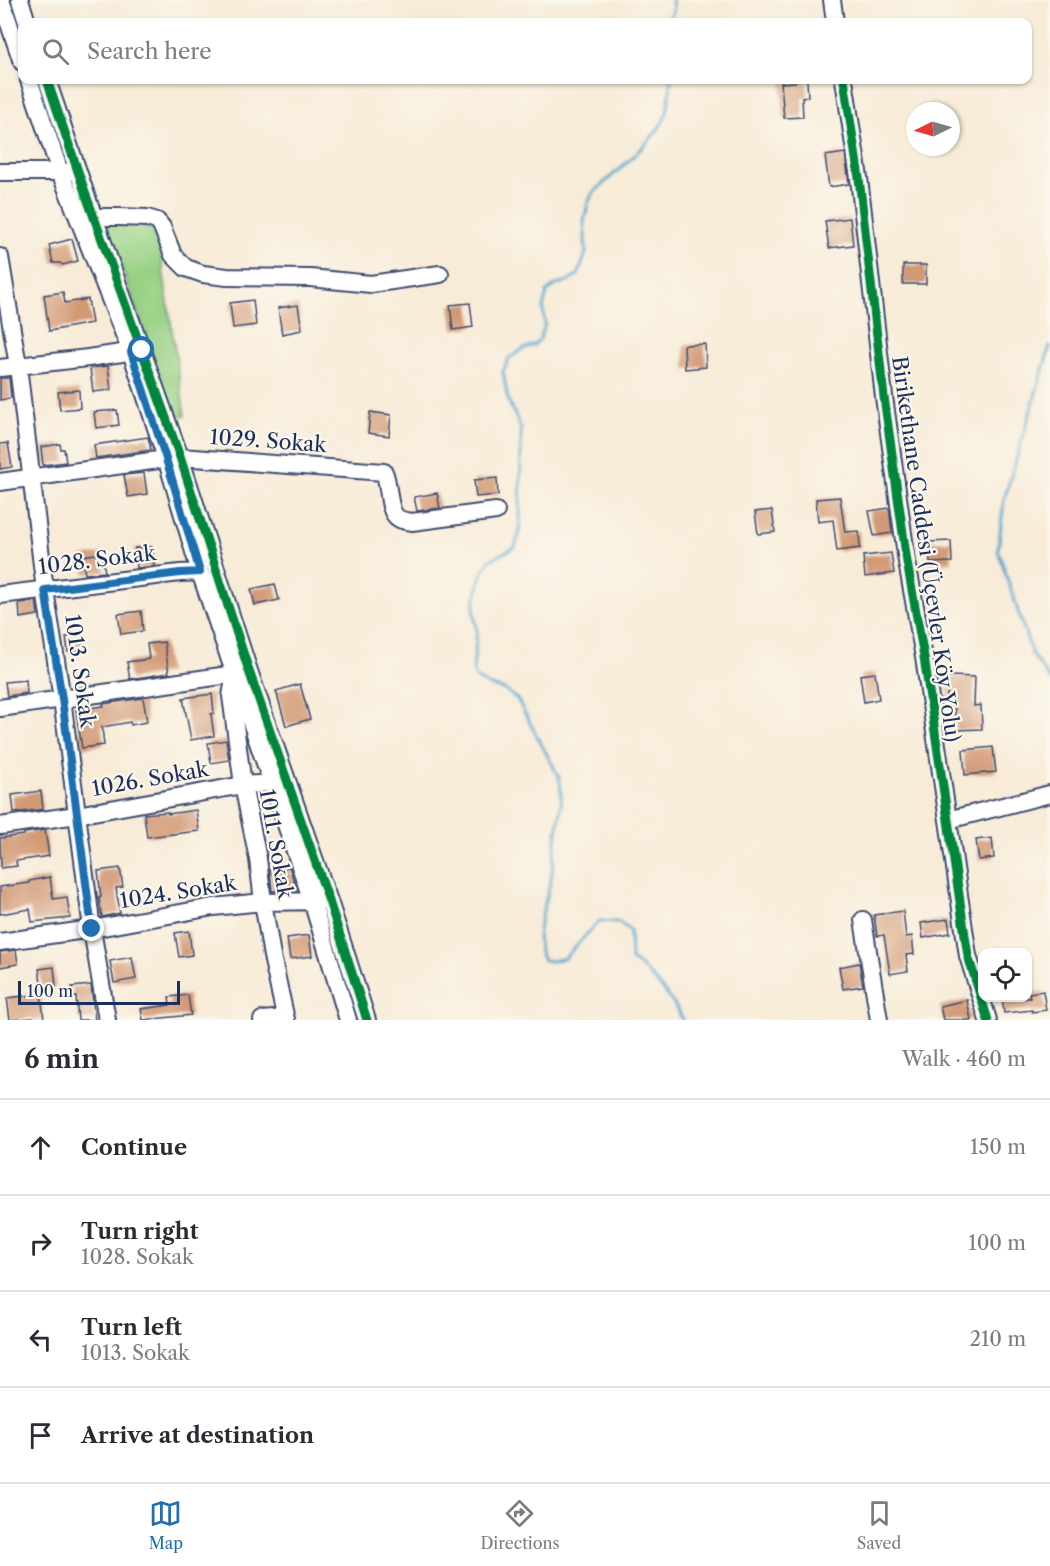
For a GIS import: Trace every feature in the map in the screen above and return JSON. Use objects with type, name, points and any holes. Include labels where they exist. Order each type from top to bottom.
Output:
[{"type":"street","points":[[1,0],[18,50]]},
{"type":"street","points":[[20,0],[26,18]]},
{"type":"street","points":[[832,0],[834,18]]},
{"type":"street","points":[[29,84],[60,172],[137,351]]},
{"type":"street","points":[[48,84],[95,218],[173,458],[329,901],[367,1020]]},
{"type":"street","name":"Birikethane Caddesi (Üçevler Köy Yolu)","points":[[845,84],[859,178],[884,397],[907,562],[924,657],[968,956],[988,1020]]},
{"type":"street","points":[[0,172],[79,173]]},
{"type":"street","points":[[95,218],[137,218],[157,221],[162,227],[173,255],[186,268],[203,274],[227,277],[310,278],[371,284],[440,274]]},
{"type":"street","name":"1013. Sokak","points":[[0,257],[18,366],[45,590],[62,699],[92,929],[108,1020]]},
{"type":"street","points":[[0,368],[137,351]]},
{"type":"street","points":[[173,458],[200,572],[312,901],[348,1020]]},
{"type":"street","name":"1029. Sokak","points":[[0,482],[173,458],[384,472],[394,516],[400,520],[412,522],[496,511]]},
{"type":"street","name":"1028. Sokak","points":[[0,595],[200,572]]},
{"type":"street","points":[[0,708],[235,674]]},
{"type":"street","name":"1011. Sokak","points":[[235,674],[231,696],[243,785],[258,859],[272,956],[286,1019]]},
{"type":"street","name":"1026. Sokak","points":[[0,826],[77,815],[243,785],[272,783]]},
{"type":"street","points":[[948,820],[1050,794]]},
{"type":"street","name":"1024. Sokak","points":[[0,942],[92,929],[213,907],[263,902],[329,901]]},
{"type":"street","points":[[863,920],[879,1020]]},
{"type":"street","points":[[262,1020],[286,1019]]},
{"type":"green space","points":[[112,219],[157,230],[185,416],[174,415],[107,226]]},
{"type":"building","points":[[781,84],[807,84],[808,97],[802,98],[803,117],[784,118]]},
{"type":"building","points":[[845,153],[849,184],[829,187],[825,156]]},
{"type":"building","points":[[850,218],[853,245],[829,248],[825,221]]},
{"type":"building","points":[[72,239],[78,261],[63,265],[53,263],[49,245]]},
{"type":"building","points":[[903,265],[926,265],[926,284],[903,284]]},
{"type":"building","points":[[63,292],[65,303],[88,299],[92,323],[49,331],[44,295]]},
{"type":"building","points":[[253,300],[256,325],[233,328],[230,303]]},
{"type":"building","points":[[470,303],[473,327],[453,330],[450,305]]},
{"type":"building","points":[[298,305],[302,330],[282,334],[278,308]]},
{"type":"building","points":[[705,344],[706,367],[685,369],[684,345]]},
{"type":"building","points":[[108,366],[111,390],[93,392],[90,368]]},
{"type":"building","points":[[0,378],[9,378],[11,398],[0,400]]},
{"type":"building","points":[[79,390],[80,408],[60,410],[58,392]]},
{"type":"building","points":[[117,410],[119,425],[96,428],[94,412]]},
{"type":"building","points":[[370,412],[391,415],[389,436],[368,433]]},
{"type":"building","points":[[148,437],[151,450],[96,458],[94,445]]},
{"type":"building","points":[[8,443],[12,467],[0,469],[0,444]]},
{"type":"building","points":[[60,444],[61,449],[64,449],[66,462],[43,465],[41,447]]},
{"type":"building","points":[[144,473],[147,494],[128,497],[124,475]]},
{"type":"building","points":[[497,478],[498,495],[476,497],[474,480]]},
{"type":"building","points":[[437,493],[440,508],[417,511],[414,497]]},
{"type":"building","points":[[840,497],[845,532],[859,531],[860,548],[837,551],[833,520],[818,522],[816,499]]},
{"type":"building","points":[[889,508],[892,533],[874,536],[869,511]]},
{"type":"building","points":[[772,510],[775,532],[758,534],[755,512]]},
{"type":"building","points":[[951,541],[952,562],[930,563],[929,542]]},
{"type":"building","points":[[152,547],[154,566],[137,568],[135,548]]},
{"type":"building","points":[[102,553],[105,572],[85,574],[82,556]]},
{"type":"building","points":[[891,553],[894,573],[865,577],[863,556]]},
{"type":"building","points":[[275,584],[279,600],[255,605],[251,589]]},
{"type":"building","points":[[36,601],[38,615],[20,618],[19,603]]},
{"type":"building","points":[[141,611],[143,631],[121,634],[118,614]]},
{"type":"building","points":[[82,635],[84,650],[68,652],[66,637]]},
{"type":"building","points":[[164,642],[169,673],[130,679],[127,662],[149,659],[147,644]]},
{"type":"building","points":[[875,673],[879,699],[864,702],[860,675]]},
{"type":"building","points":[[948,676],[975,677],[974,706],[981,705],[982,729],[956,730],[954,699],[947,699]]},
{"type":"building","points":[[26,680],[27,693],[7,696],[5,682]]},
{"type":"building","points":[[300,684],[310,719],[286,726],[276,691]]},
{"type":"building","points":[[212,694],[214,713],[211,714],[214,736],[191,740],[183,698]]},
{"type":"building","points":[[143,698],[147,722],[131,725],[130,722],[102,727],[104,745],[82,748],[76,710]]},
{"type":"building","points":[[226,740],[229,760],[211,763],[208,743]]},
{"type":"building","points":[[993,747],[996,772],[965,775],[963,750]]},
{"type":"building","points":[[41,791],[43,809],[14,813],[12,795]]},
{"type":"building","points":[[196,810],[199,831],[147,837],[144,814],[168,812],[168,814]]},
{"type":"building","points":[[45,830],[49,856],[16,861],[17,866],[1,868],[0,838]]},
{"type":"building","points":[[992,838],[994,858],[979,860],[976,840]]},
{"type":"building","points":[[289,867],[297,891],[272,891],[270,870]]},
{"type":"building","points":[[120,868],[123,887],[116,888],[120,913],[102,917],[98,871]]},
{"type":"building","points":[[50,877],[53,899],[67,897],[70,918],[32,922],[30,909],[0,914],[0,887]]},
{"type":"building","points":[[903,911],[906,937],[912,936],[914,954],[906,955],[908,971],[890,974],[884,935],[877,936],[874,915]]},
{"type":"building","points":[[948,919],[950,933],[923,938],[921,923]]},
{"type":"building","points":[[189,931],[192,955],[179,957],[175,933]]},
{"type":"building","points":[[309,935],[312,956],[290,959],[287,938]]},
{"type":"building","points":[[16,950],[18,964],[0,967],[0,952]]},
{"type":"building","points":[[132,957],[136,979],[114,983],[110,961]]},
{"type":"building","points":[[859,963],[863,986],[843,989],[839,967]]},
{"type":"building","points":[[54,967],[56,987],[42,989],[39,969]]},
{"type":"building","points":[[91,985],[95,1020],[78,1020],[76,997],[73,998],[72,987]]},
{"type":"building","points":[[1043,991],[1046,1010],[1004,1013],[1003,1002],[1032,1002],[1032,993]]},
{"type":"building","points":[[41,994],[44,1020],[33,1020],[33,1018],[10,1020],[7,998]]},
{"type":"building","points":[[188,995],[191,1015],[143,1020],[141,1009],[170,1005],[169,997]]},
{"type":"building","points":[[967,1000],[971,1020],[943,1020],[940,1006]]},
{"type":"waterway","points":[[670,18],[673,11],[672,0]]},
{"type":"waterway","points":[[671,84],[668,108],[660,126],[653,136],[593,193],[588,203],[584,221],[586,253],[578,275],[554,286],[547,292],[543,308],[545,324],[540,339],[534,345],[509,358],[503,372],[508,400],[521,428],[520,524],[515,547],[490,560],[479,583],[474,613],[477,631],[473,670],[476,678],[488,685],[505,690],[517,699],[559,777],[560,812],[551,878],[540,922],[538,943],[544,960],[565,958],[599,921],[619,922],[630,930],[631,960],[660,987],[683,1020]]},
{"type":"waterway","points":[[1050,346],[1004,500],[998,550],[1032,654],[1050,680]]},
{"type":"cycle path","points":[[48,84],[180,457],[249,671],[329,901],[367,1020]]},
{"type":"cycle path","points":[[845,84],[859,178],[884,397],[907,562],[924,657],[968,956],[988,1020]]},
{"type":"route","points":[[92,929],[62,699],[45,590],[200,572],[131,352],[142,350]]}]
